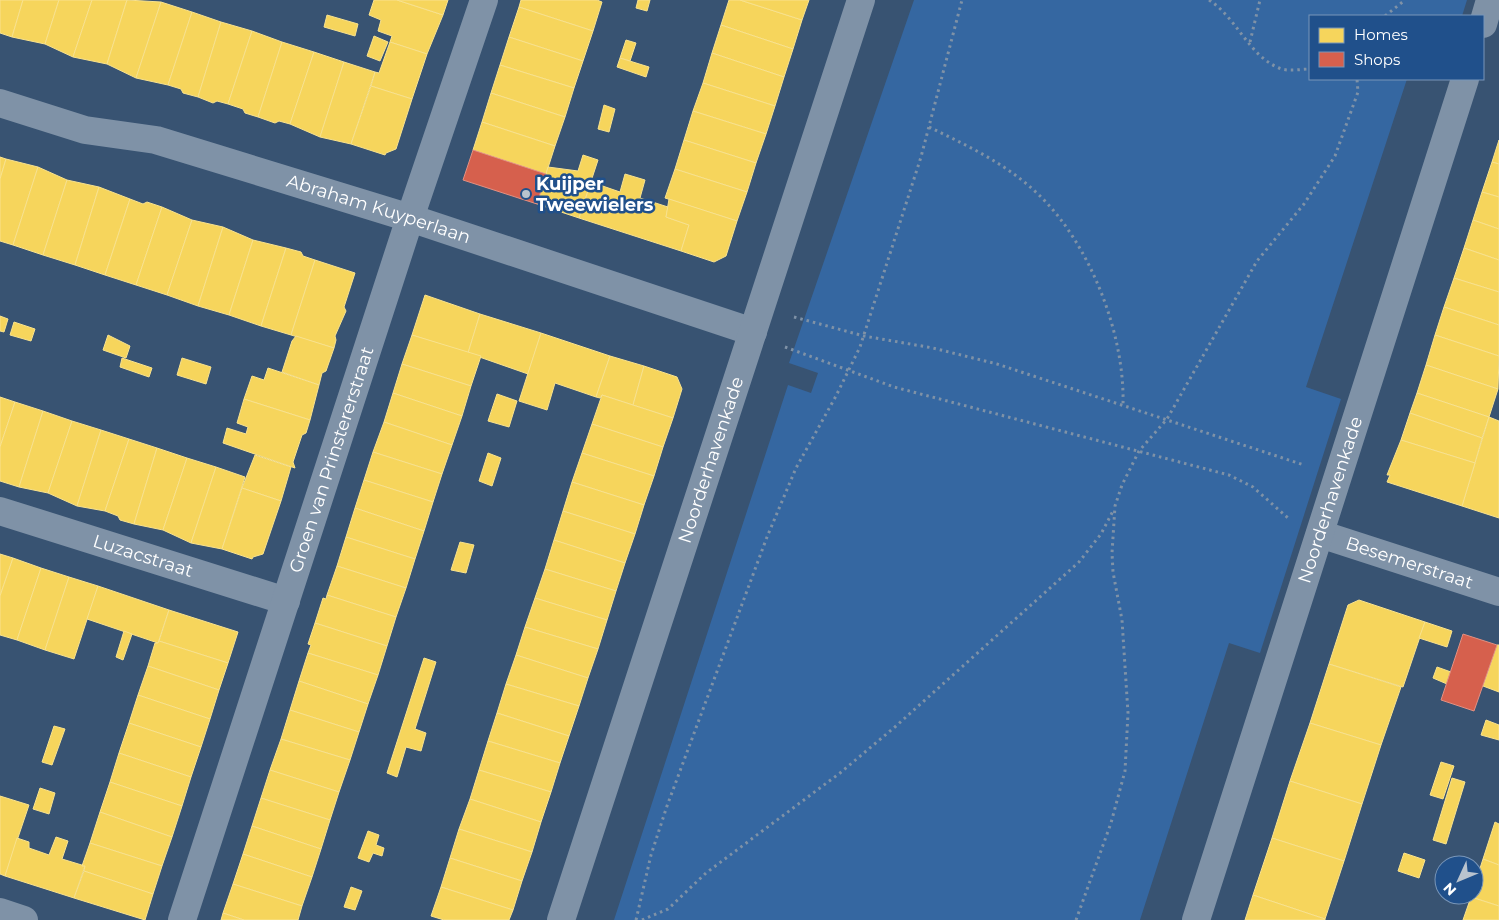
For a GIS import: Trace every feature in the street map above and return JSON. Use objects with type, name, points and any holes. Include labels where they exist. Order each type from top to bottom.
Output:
[{"type":"street","name":"Groen van Prinstererstraat","points":[[182,920],[410,218],[484,0]]},
{"type":"street","name":"Noorderhavenkade","points":[[561,920],[861,0]]},
{"type":"street","points":[[1484,21],[1490,0]]},
{"type":"street","name":"Noorderhavenkade","points":[[1196,920],[1465,80]]},
{"type":"street","name":"Abraham Kuyperlaan","points":[[0,103],[85,130],[156,140],[410,218],[757,320]]},
{"type":"street","name":"Luzacstraat","points":[[0,511],[286,601]]},
{"type":"street","name":"Besemerstraat","points":[[1320,534],[1499,592]]},
{"type":"street","points":[[0,912],[24,920]]},
{"type":"path","points":[[636,920],[651,855],[662,822],[767,537],[796,468],[849,372],[864,336],[929,127],[962,0]]},
{"type":"path","points":[[1209,0],[1224,11],[1268,62],[1281,69],[1309,69]]},
{"type":"path","points":[[1250,42],[1260,0]]},
{"type":"path","points":[[1386,15],[1405,0]]},
{"type":"path","points":[[642,920],[668,909],[706,872],[803,802],[896,726],[1079,562],[1101,534],[1139,451],[1167,419],[1257,261],[1304,204],[1334,156],[1358,92],[1357,80]]},
{"type":"path","points":[[929,127],[997,162],[1038,194],[1063,222],[1086,262],[1114,331],[1124,378],[1123,405]]},
{"type":"path","points":[[757,320],[933,348],[997,364],[1338,476]]},
{"type":"path","points":[[757,320],[796,352],[903,390],[1139,451],[1242,480],[1263,494],[1296,523],[1320,534]]},
{"type":"path","points":[[1076,920],[1111,823],[1125,771],[1128,713],[1122,620],[1113,572],[1112,530],[1115,506]]},
{"type":"shaded area","points":[[914,0],[1467,0],[1462,15],[1309,15],[1309,80],[1407,80],[1306,387],[1341,399],[1260,653],[1229,643],[1140,920],[614,920],[788,385],[811,393],[818,373],[789,363]]},
{"type":"building: Homes","points":[[0,0],[23,0],[12,37],[0,33]]},
{"type":"building: Homes","points":[[23,0],[59,0],[45,44],[12,37]]},
{"type":"building: Homes","points":[[59,0],[92,0],[73,57],[45,44]]},
{"type":"building: Homes","points":[[92,0],[127,0],[107,64],[73,57]]},
{"type":"building: Homes","points":[[127,0],[161,2],[136,78],[107,64]]},
{"type":"building: Homes","points":[[374,0],[397,0],[443,15],[427,54],[390,42],[392,36],[378,31],[381,20],[369,15]]},
{"type":"building: Homes","points":[[397,0],[448,0],[443,15]]},
{"type":"building: Homes","points":[[521,0],[597,0],[602,2],[593,31],[519,7]]},
{"type":"building: Homes","points":[[638,0],[650,0],[647,11],[636,8]]},
{"type":"building: Homes","points":[[729,0],[740,0],[802,20],[793,49],[721,25]]},
{"type":"building: Homes","points":[[740,0],[809,0],[802,20]]},
{"type":"building: Homes","points":[[161,2],[192,12],[168,85],[136,78]]},
{"type":"building: Homes","points":[[519,7],[593,31],[583,61],[509,37]]},
{"type":"building: Homes","points":[[192,12],[221,22],[198,97],[183,93],[181,89],[168,85]]},
{"type":"building: Homes","points":[[327,15],[358,24],[355,36],[324,27]]},
{"type":"building: Homes","points":[[221,22],[252,31],[228,104],[217,101],[213,103],[198,97]]},
{"type":"building: Homes","points":[[721,25],[793,49],[784,77],[712,53]]},
{"type":"building: Homes","points":[[252,31],[282,42],[258,117],[228,104]]},
{"type":"building: Homes","points":[[374,36],[388,42],[380,61],[367,56]]},
{"type":"building: Homes","points":[[509,37],[583,61],[574,88],[500,65]]},
{"type":"building: Homes","points":[[626,40],[636,43],[630,61],[620,58]]},
{"type":"building: Homes","points":[[282,42],[314,52],[290,124],[279,121],[275,123],[258,117]]},
{"type":"building: Homes","points":[[390,42],[427,54],[412,99],[371,86],[375,72],[379,73]]},
{"type":"building: Homes","points":[[314,52],[344,62],[320,137],[290,124]]},
{"type":"building: Homes","points":[[712,53],[784,77],[775,106],[703,83]]},
{"type":"building: Homes","points":[[620,58],[649,67],[646,77],[617,67]]},
{"type":"building: Homes","points":[[344,62],[375,72],[351,144],[320,137]]},
{"type":"building: Homes","points":[[500,65],[574,88],[565,117],[491,93]]},
{"type":"building: Homes","points":[[703,83],[775,106],[766,134],[693,111]]},
{"type":"building: Homes","points":[[371,86],[412,99],[396,149],[385,155],[351,144]]},
{"type":"building: Homes","points":[[491,93],[565,117],[555,146],[482,122]]},
{"type":"building: Homes","points":[[604,105],[615,109],[609,132],[598,129]]},
{"type":"building: Homes","points":[[693,111],[766,134],[756,163],[684,140]]},
{"type":"building: Homes","points":[[482,122],[555,146],[546,174],[473,150]]},
{"type":"building: Homes","points":[[684,140],[756,163],[747,192],[675,169]]},
{"type":"building: Homes","points":[[1499,140],[1499,164],[1492,162]]},
{"type":"building: Homes","points":[[583,155],[598,160],[579,218],[537,204],[548,167],[578,171]]},
{"type":"building: Homes","points":[[0,157],[6,159],[0,179]]},
{"type":"building: Homes","points":[[6,159],[38,167],[13,245],[0,241],[0,179]]},
{"type":"building: Homes","points":[[1492,162],[1499,164],[1499,197],[1482,192]]},
{"type":"building: Homes","points":[[38,167],[67,180],[43,255],[13,245]]},
{"type":"building: Homes","points":[[675,169],[747,192],[737,221],[665,198]]},
{"type":"building: Homes","points":[[625,174],[645,180],[640,198],[668,207],[666,217],[689,225],[681,251],[579,218],[591,182],[620,192]]},
{"type":"building: Homes","points":[[67,180],[99,187],[75,265],[43,255]]},
{"type":"building: Homes","points":[[99,187],[130,199],[105,275],[75,265]]},
{"type":"building: Homes","points":[[1482,192],[1499,197],[1499,229],[1473,220]]},
{"type":"building: Homes","points":[[130,199],[143,204],[147,202],[162,207],[136,285],[105,275]]},
{"type":"building: Homes","points":[[669,199],[737,221],[726,256],[714,262],[681,251],[689,225],[666,217]]},
{"type":"building: Homes","points":[[162,207],[192,220],[167,295],[136,285]]},
{"type":"building: Homes","points":[[192,220],[223,227],[198,306],[167,295]]},
{"type":"building: Homes","points":[[1473,220],[1499,229],[1499,260],[1464,248]]},
{"type":"building: Homes","points":[[223,227],[253,240],[229,315],[198,306]]},
{"type":"building: Homes","points":[[253,240],[286,248],[261,326],[229,315]]},
{"type":"building: Homes","points":[[286,248],[301,252],[303,256],[315,260],[291,335],[261,326]]},
{"type":"building: Homes","points":[[1464,248],[1499,260],[1499,292],[1454,278]]},
{"type":"building: Homes","points":[[315,260],[355,273],[344,307],[346,311],[335,336],[334,348],[291,335]]},
{"type":"building: Homes","points":[[1454,278],[1499,292],[1499,325],[1444,307]]},
{"type":"building: Homes","points":[[425,295],[480,314],[468,353],[412,335]]},
{"type":"building: Homes","points":[[1444,307],[1499,325],[1499,356],[1435,335]]},
{"type":"building: Homes","points":[[480,314],[541,333],[528,374],[468,353]]},
{"type":"building: Homes","points":[[0,316],[8,319],[4,332],[0,331]]},
{"type":"building: Homes","points":[[14,322],[35,329],[31,341],[10,335]]},
{"type":"building: Homes","points":[[541,333],[610,356],[596,397],[555,383],[547,410],[519,401]]},
{"type":"building: Homes","points":[[108,335],[130,346],[126,358],[103,350]]},
{"type":"building: Homes","points":[[412,335],[481,356],[471,386],[402,364]]},
{"type":"building: Homes","points":[[1435,335],[1499,356],[1498,389],[1426,365]]},
{"type":"building: Homes","points":[[296,336],[334,348],[326,371],[322,373],[319,385],[282,372],[292,341]]},
{"type":"building: Homes","points":[[610,356],[644,366],[633,405],[602,395],[600,398],[596,397]]},
{"type":"building: Homes","points":[[122,358],[152,368],[149,377],[120,367]]},
{"type":"building: Homes","points":[[182,358],[211,367],[206,384],[177,375]]},
{"type":"building: Homes","points":[[402,364],[471,386],[462,416],[393,393]]},
{"type":"building: Homes","points":[[1426,365],[1498,389],[1489,417],[1417,393]]},
{"type":"building: Homes","points":[[644,366],[677,377],[682,389],[673,418],[633,405]]},
{"type":"building: Homes","points":[[268,368],[319,385],[310,420],[244,399],[252,376],[264,380]]},
{"type":"building: Homes","points":[[393,393],[462,416],[452,445],[384,422]]},
{"type":"building: Homes","points":[[1417,393],[1489,417],[1482,438],[1410,413]]},
{"type":"building: Homes","points":[[497,394],[517,401],[509,427],[488,421]]},
{"type":"building: Homes","points":[[602,395],[673,418],[663,447],[592,424]]},
{"type":"building: Homes","points":[[0,397],[15,402],[0,447]]},
{"type":"building: Homes","points":[[244,399],[310,420],[306,433],[302,435],[293,462],[295,468],[223,443],[227,428],[246,434],[248,427],[237,423]]},
{"type":"building: Homes","points":[[15,402],[43,411],[19,487],[0,481],[0,447]]},
{"type":"building: Homes","points":[[43,411],[72,421],[48,493],[19,487]]},
{"type":"building: Homes","points":[[1410,413],[1482,438],[1475,463],[1401,440]]},
{"type":"building: Homes","points":[[1489,417],[1499,421],[1499,518],[1462,506]]},
{"type":"building: Homes","points":[[72,421],[101,430],[77,506],[48,493]]},
{"type":"building: Homes","points":[[384,422],[452,445],[442,474],[373,452]]},
{"type":"building: Homes","points":[[592,424],[663,447],[654,476],[582,453]]},
{"type":"building: Homes","points":[[101,430],[129,439],[105,511],[77,506]]},
{"type":"building: Homes","points":[[129,439],[157,448],[134,524],[120,520],[118,516],[105,511]]},
{"type":"building: Homes","points":[[1401,440],[1475,463],[1462,506],[1387,482],[1390,475],[1387,475]]},
{"type":"building: Homes","points":[[157,448],[187,458],[163,530],[134,524]]},
{"type":"building: Homes","points":[[373,452],[442,474],[433,502],[364,480]]},
{"type":"building: Homes","points":[[488,453],[501,458],[492,486],[479,481]]},
{"type":"building: Homes","points":[[582,453],[654,476],[644,505],[572,482]]},
{"type":"building: Homes","points":[[255,455],[291,467],[281,501],[242,488]]},
{"type":"building: Homes","points":[[187,458],[216,467],[191,543],[163,530]]},
{"type":"building: Homes","points":[[216,467],[245,477],[222,549],[191,543]]},
{"type":"building: Homes","points":[[364,480],[433,502],[424,531],[355,508]]},
{"type":"building: Homes","points":[[572,482],[644,505],[635,534],[563,511]]},
{"type":"building: Homes","points":[[242,488],[281,501],[263,554],[252,559],[222,549]]},
{"type":"building: Homes","points":[[355,508],[424,531],[415,559],[346,537]]},
{"type":"building: Homes","points":[[563,511],[635,534],[625,563],[554,540]]},
{"type":"building: Homes","points":[[346,537],[415,559],[406,588],[337,566]]},
{"type":"building: Homes","points":[[554,540],[625,563],[616,591],[545,569]]},
{"type":"building: Homes","points":[[460,542],[474,545],[466,573],[451,570]]},
{"type":"building: Homes","points":[[0,554],[13,558],[0,596]]},
{"type":"building: Homes","points":[[13,558],[41,568],[17,640],[0,635],[0,596]]},
{"type":"building: Homes","points":[[337,566],[406,588],[396,617],[327,595]]},
{"type":"building: Homes","points":[[41,568],[69,577],[45,650],[17,640]]},
{"type":"building: Homes","points":[[545,569],[616,591],[607,620],[535,598]]},
{"type":"building: Homes","points":[[69,577],[98,586],[74,659],[45,650]]},
{"type":"building: Homes","points":[[98,586],[169,610],[158,643],[87,619]]},
{"type":"building: Homes","points":[[327,595],[396,617],[387,646],[315,623],[323,598],[326,599]]},
{"type":"building: Homes","points":[[535,598],[607,620],[598,649],[525,627]]},
{"type":"building: Homes","points":[[1359,600],[1425,622],[1403,687],[1329,664],[1348,605]]},
{"type":"building: Homes","points":[[169,610],[238,632],[228,663],[159,641]]},
{"type":"building: Homes","points":[[1425,622],[1452,631],[1447,647],[1419,638]]},
{"type":"building: Homes","points":[[315,623],[387,646],[378,675],[308,653],[311,645],[308,644]]},
{"type":"building: Homes","points":[[525,627],[598,649],[588,678],[516,655]]},
{"type":"building: Homes","points":[[124,631],[132,634],[123,660],[116,657]]},
{"type":"building: Homes","points":[[159,641],[228,663],[219,690],[148,666],[155,643]]},
{"type":"building: Homes","points":[[1497,645],[1499,645],[1499,692],[1483,686]]},
{"type":"building: Homes","points":[[308,653],[378,675],[368,704],[299,681]]},
{"type":"building: Homes","points":[[516,655],[588,678],[579,706],[506,684]]},
{"type":"building: Homes","points":[[424,658],[436,662],[415,729],[426,733],[421,751],[406,747],[397,777],[387,773]]},
{"type":"building: Homes","points":[[1329,664],[1401,687],[1381,745],[1310,723]]},
{"type":"building: Homes","points":[[148,666],[219,690],[210,719],[138,695]]},
{"type":"building: Homes","points":[[1437,667],[1451,672],[1447,684],[1433,678]]},
{"type":"building: Homes","points":[[299,681],[368,704],[359,732],[290,710]]},
{"type":"building: Homes","points":[[506,684],[579,706],[569,736],[497,713]]},
{"type":"building: Homes","points":[[138,695],[210,719],[201,747],[129,723]]},
{"type":"building: Homes","points":[[290,710],[359,732],[350,760],[281,739]]},
{"type":"building: Homes","points":[[497,713],[569,736],[560,763],[488,741]]},
{"type":"building: Homes","points":[[1486,720],[1499,725],[1499,740],[1481,735]]},
{"type":"building: Homes","points":[[129,723],[201,747],[191,777],[119,753]]},
{"type":"building: Homes","points":[[1310,723],[1381,745],[1362,804],[1290,781]]},
{"type":"building: Homes","points":[[54,726],[65,729],[52,765],[42,762]]},
{"type":"building: Homes","points":[[281,739],[350,760],[339,792],[270,770]]},
{"type":"building: Homes","points":[[488,741],[560,763],[551,792],[479,770]]},
{"type":"building: Homes","points":[[119,753],[191,777],[182,806],[110,782]]},
{"type":"building: Homes","points":[[1441,762],[1454,766],[1443,799],[1430,795]]},
{"type":"building: Homes","points":[[270,770],[339,792],[330,820],[261,798]]},
{"type":"building: Homes","points":[[479,770],[551,792],[541,822],[470,799]]},
{"type":"building: Homes","points":[[1452,778],[1465,782],[1446,844],[1433,840]]},
{"type":"building: Homes","points":[[1290,781],[1362,804],[1344,861],[1272,838]]},
{"type":"building: Homes","points":[[110,782],[182,806],[172,837],[100,812]]},
{"type":"building: Homes","points":[[40,788],[55,793],[49,814],[33,809]]},
{"type":"building: Homes","points":[[0,796],[29,805],[5,876],[0,874]]},
{"type":"building: Homes","points":[[261,798],[330,820],[321,849],[252,826]]},
{"type":"building: Homes","points":[[470,799],[541,822],[532,852],[459,829]]},
{"type":"building: Homes","points":[[100,812],[172,837],[162,866],[90,843]]},
{"type":"building: Homes","points":[[1495,822],[1499,824],[1499,865],[1484,859]]},
{"type":"building: Homes","points":[[252,826],[321,849],[312,877],[243,854]]},
{"type":"building: Homes","points":[[459,829],[532,852],[522,881],[450,858]]},
{"type":"building: Homes","points":[[368,831],[379,835],[376,845],[384,848],[382,856],[373,853],[369,862],[358,858]]},
{"type":"building: Homes","points":[[56,837],[68,841],[62,859],[85,866],[74,898],[5,876],[17,838],[29,842],[29,848],[49,855]]},
{"type":"building: Homes","points":[[1272,838],[1344,861],[1325,919],[1253,895]]},
{"type":"building: Homes","points":[[90,843],[162,866],[153,894],[84,871],[85,866],[82,866]]},
{"type":"building: Homes","points":[[1404,853],[1425,860],[1419,878],[1398,871]]},
{"type":"building: Homes","points":[[243,854],[312,877],[302,906],[233,884]]},
{"type":"building: Homes","points":[[450,858],[522,881],[513,910],[441,887]]},
{"type":"building: Homes","points":[[1484,859],[1499,865],[1499,906],[1484,901]]},
{"type":"building: Homes","points":[[84,871],[153,894],[145,920],[74,898]]},
{"type":"building: Homes","points":[[233,884],[302,906],[298,920],[244,920],[223,913]]},
{"type":"building: Homes","points":[[351,887],[362,891],[355,910],[344,907]]},
{"type":"building: Homes","points":[[441,887],[513,910],[509,920],[444,920],[431,916]]},
{"type":"building: Homes","points":[[1253,895],[1325,919],[1325,920],[1245,920]]},
{"type":"building: Homes","points":[[1484,901],[1499,906],[1499,920],[1463,920],[1468,905],[1484,905]]},
{"type":"building: Homes","points":[[223,913],[244,920],[221,920]]},
{"type":"building: Shops","points":[[473,150],[546,174],[537,204],[463,180]]},
{"type":"building: Shops","points":[[1463,634],[1497,645],[1474,711],[1441,700]]},
{"type":"place","name":"Kuijper Tweewielers","points":[[526,194]]}]
